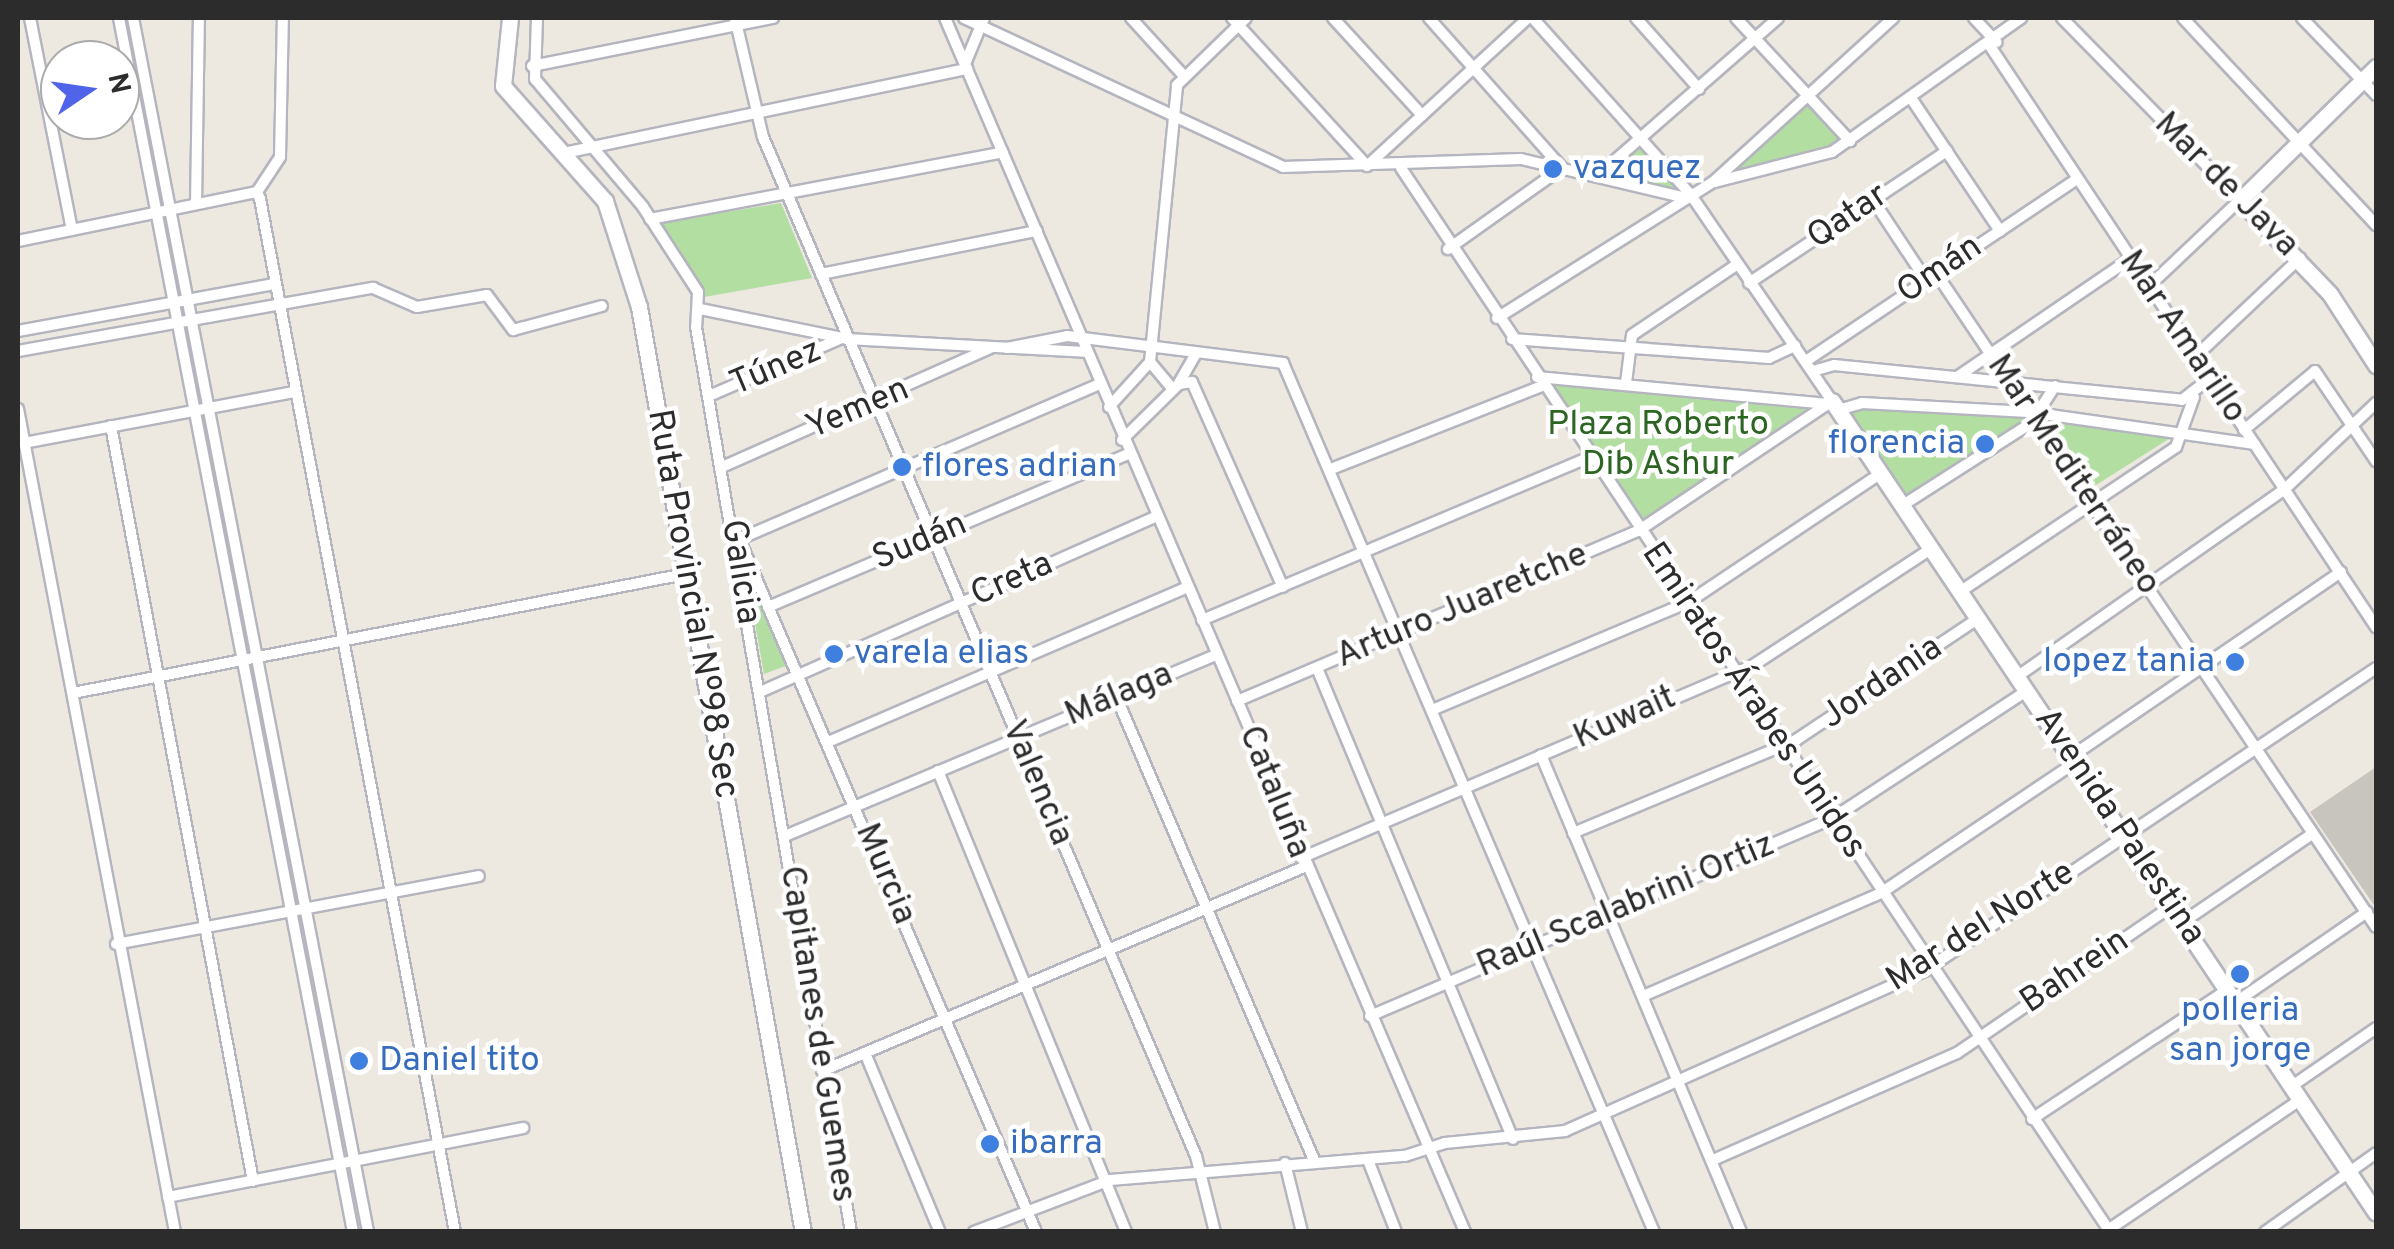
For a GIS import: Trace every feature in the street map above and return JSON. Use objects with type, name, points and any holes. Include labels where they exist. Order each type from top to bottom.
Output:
[{"type":"street","points":[[30,18],[72,230]]},
{"type":"street","points":[[119,18],[178,320],[259,657],[368,1232]]},
{"type":"street","points":[[134,18],[192,321],[241,661],[353,1232]]},
{"type":"street","points":[[196,204],[199,18]]},
{"type":"street","points":[[283,18],[280,157],[257,192],[338,644],[455,1232]]},
{"type":"street","name":"Ruta Provincial Nº98 Sec","points":[[510,18],[503,86],[605,200],[632,281],[803,1232]]},
{"type":"street","points":[[537,18],[532,66],[736,21],[774,18]]},
{"type":"street","name":"Cataluña","points":[[948,18],[1184,588],[1217,654],[1465,1232]]},
{"type":"street","points":[[964,18],[983,22],[1170,122],[1300,171],[1521,159],[1687,196]]},
{"type":"street","points":[[1131,18],[1182,75]]},
{"type":"street","points":[[1333,18],[1422,115]]},
{"type":"street","points":[[1428,18],[1562,168]]},
{"type":"street","points":[[1368,166],[1531,18]]},
{"type":"street","name":"Avenida Palestina","points":[[1531,18],[1645,139],[1795,346],[2376,1213]]},
{"type":"street","points":[[1636,18],[1699,89]]},
{"type":"street","points":[[1736,18],[1850,141]]},
{"type":"street","points":[[1597,176],[1645,139],[1778,18]]},
{"type":"street","points":[[1714,182],[1894,18]]},
{"type":"street","name":"Mar Amarillo","points":[[1974,18],[2075,180],[2376,626]]},
{"type":"street","points":[[1498,318],[1714,182],[1816,160],[1850,141],[1993,44],[2021,18]]},
{"type":"street","name":"Mar de Java","points":[[2062,18],[2300,258],[2376,365]]},
{"type":"street","points":[[2183,18],[2376,225]]},
{"type":"street","points":[[2302,18],[2376,95]]},
{"type":"street","points":[[1110,407],[1150,356],[1170,122],[1182,75],[1239,20],[1368,166]]},
{"type":"street","name":"Valencia","points":[[736,21],[754,111],[845,338],[933,536],[1200,1170],[1216,1232]]},
{"type":"street","points":[[564,153],[590,144],[967,64],[983,22]]},
{"type":"street","name":"Galicia","points":[[532,66],[650,219],[694,283],[709,396],[785,836]]},
{"type":"street","points":[[2149,286],[2376,66]]},
{"type":"street","points":[[1911,98],[2000,230]]},
{"type":"street","points":[[650,219],[1002,152]]},
{"type":"street","name":"Qatar","points":[[1749,283],[1946,152]]},
{"type":"street","name":"Emiratos Árabes Unidos","points":[[1401,168],[1448,249],[2109,1230]]},
{"type":"street","points":[[1448,249],[1562,168]]},
{"type":"street","name":"Omán","points":[[1809,366],[1931,276],[2075,180]]},
{"type":"street","points":[[18,241],[257,192]]},
{"type":"street","name":"Mar Mediterráneo","points":[[1872,200],[1993,354],[2004,381],[2034,415],[2376,926]]},
{"type":"street","points":[[821,274],[1037,231]]},
{"type":"street","points":[[2196,356],[2300,258]]},
{"type":"street","points":[[1958,377],[2130,259]]},
{"type":"street","points":[[1626,346],[1736,264]]},
{"type":"street","points":[[18,331],[273,284]]},
{"type":"street","points":[[18,351],[373,288],[417,307],[487,295],[513,330],[602,306]]},
{"type":"street","points":[[700,309],[845,338],[1086,352]]},
{"type":"street","name":"Túnez","points":[[709,396],[845,338]]},
{"type":"street","points":[[1007,348],[1081,339],[1150,356],[1196,354],[1283,363],[1654,1232]]},
{"type":"street","points":[[1512,340],[1768,358],[1795,346]]},
{"type":"street","points":[[1626,346],[1626,384]]},
{"type":"street","name":"Yemen","points":[[722,467],[875,403],[991,347]]},
{"type":"street","points":[[1122,440],[1176,387],[1196,354]]},
{"type":"street","points":[[1150,356],[1176,387]]},
{"type":"street","points":[[1809,366],[2194,397]]},
{"type":"street","points":[[2244,430],[2315,371],[2376,461]]},
{"type":"street","points":[[2184,434],[2194,397],[2209,379]]},
{"type":"street","points":[[1176,387],[1192,382],[1208,408],[1284,587]]},
{"type":"street","points":[[1331,469],[1540,382],[1626,384],[1832,405],[1862,403],[2034,415],[2255,444]]},
{"type":"street","points":[[736,540],[1099,384]]},
{"type":"street","points":[[1903,505],[2034,415],[2055,386]]},
{"type":"street","points":[[24,443],[294,392]]},
{"type":"street","points":[[2018,676],[2286,488],[2376,403]]},
{"type":"street","name":"Arturo Juaretche","points":[[1237,701],[1638,531],[1832,405]]},
{"type":"street","points":[[18,409],[116,944],[175,1232]]},
{"type":"street","points":[[111,426],[253,1181]]},
{"type":"street","name":"Jordania","points":[[1961,591],[2092,503],[2184,434]]},
{"type":"street","name":"Sudán","points":[[768,607],[1128,454]]},
{"type":"street","points":[[1202,620],[1589,457]]},
{"type":"street","points":[[1432,710],[1687,603],[1880,473]]},
{"type":"street","name":"Creta","points":[[760,692],[1155,517]]},
{"type":"street","name":"Murcia","points":[[736,540],[856,806],[1036,1232]]},
{"type":"street","name":"Kuwait","points":[[822,1071],[1206,909],[1466,786],[1736,672],[1932,548]]},
{"type":"street","points":[[1643,996],[1881,893],[2201,666],[2342,572]]},
{"type":"street","points":[[73,693],[684,574]]},
{"type":"street","points":[[828,742],[1184,588]]},
{"type":"street","name":"Jordania","points":[[1573,833],[1784,745],[1979,618]]},
{"type":"street","name":"Málaga","points":[[785,836],[1217,654]]},
{"type":"street","points":[[1317,668],[1386,822],[1513,1139]]},
{"type":"street","name":"Mar del Norte","points":[[974,1232],[1028,1206],[1110,1180],[1314,1160],[1368,1160],[1427,1148],[1557,1134],[1931,966],[2376,668]]},
{"type":"street","name":"Raúl Scalabrini Ortiz","points":[[1370,1016],[1832,818],[2028,690]]},
{"type":"street","points":[[1116,696],[1314,1160]]},
{"type":"street","points":[[1541,755],[1740,1231]]},
{"type":"street","points":[[938,771],[1110,1180],[1126,1232]]},
{"type":"street","points":[[2183,922],[2312,834]]},
{"type":"street","name":"Capitanes de Guemes","points":[[785,836],[851,1232]]},
{"type":"street","points":[[116,944],[479,876]]},
{"type":"street","name":"Bahrein","points":[[1713,1160],[1979,1037],[2172,906]]},
{"type":"street","points":[[2032,1118],[2366,912]]},
{"type":"street","points":[[2109,1230],[2296,1093],[2376,1028]]},
{"type":"street","points":[[865,1053],[940,1232]]},
{"type":"street","points":[[168,1196],[523,1128]]},
{"type":"street","points":[[2265,1232],[2376,1152]]},
{"type":"street","points":[[1368,1160],[1396,1232]]},
{"type":"street","points":[[1284,1163],[1302,1232]]},
{"type":"green space","points":[[1806,97],[1849,141],[1822,156],[1715,181]]},
{"type":"green space","points":[[1644,141],[1690,195],[1599,176]]},
{"type":"green space","points":[[781,203],[812,278],[704,297],[660,223]]},
{"type":"green space","name":"Plaza Roberto Dib Ashur","points":[[1552,385],[1683,393],[1812,407],[1644,522]]},
{"type":"green space","points":[[1849,406],[2027,414],[2032,420],[1904,499],[1840,411]]},
{"type":"green space","points":[[2054,424],[2112,428],[2175,435],[2093,487]]},
{"type":"green space","points":[[750,576],[788,665],[764,674],[747,578]]},
{"type":"building","points":[[2376,767],[2376,908],[2310,812]]},
{"type":"place","name":"vazquez","points":[[1553,169]]},
{"type":"place","name":"florencia","points":[[1985,444]]},
{"type":"place","name":"flores adrian","points":[[902,467]]},
{"type":"place","name":"varela elias","points":[[834,654]]},
{"type":"place","name":"lopez tania","points":[[2235,662]]},
{"type":"place","name":"polleria san jorge","points":[[2240,974]]},
{"type":"place","name":"Daniel tito","points":[[359,1061]]},
{"type":"place","name":"ibarra","points":[[990,1144]]}]
